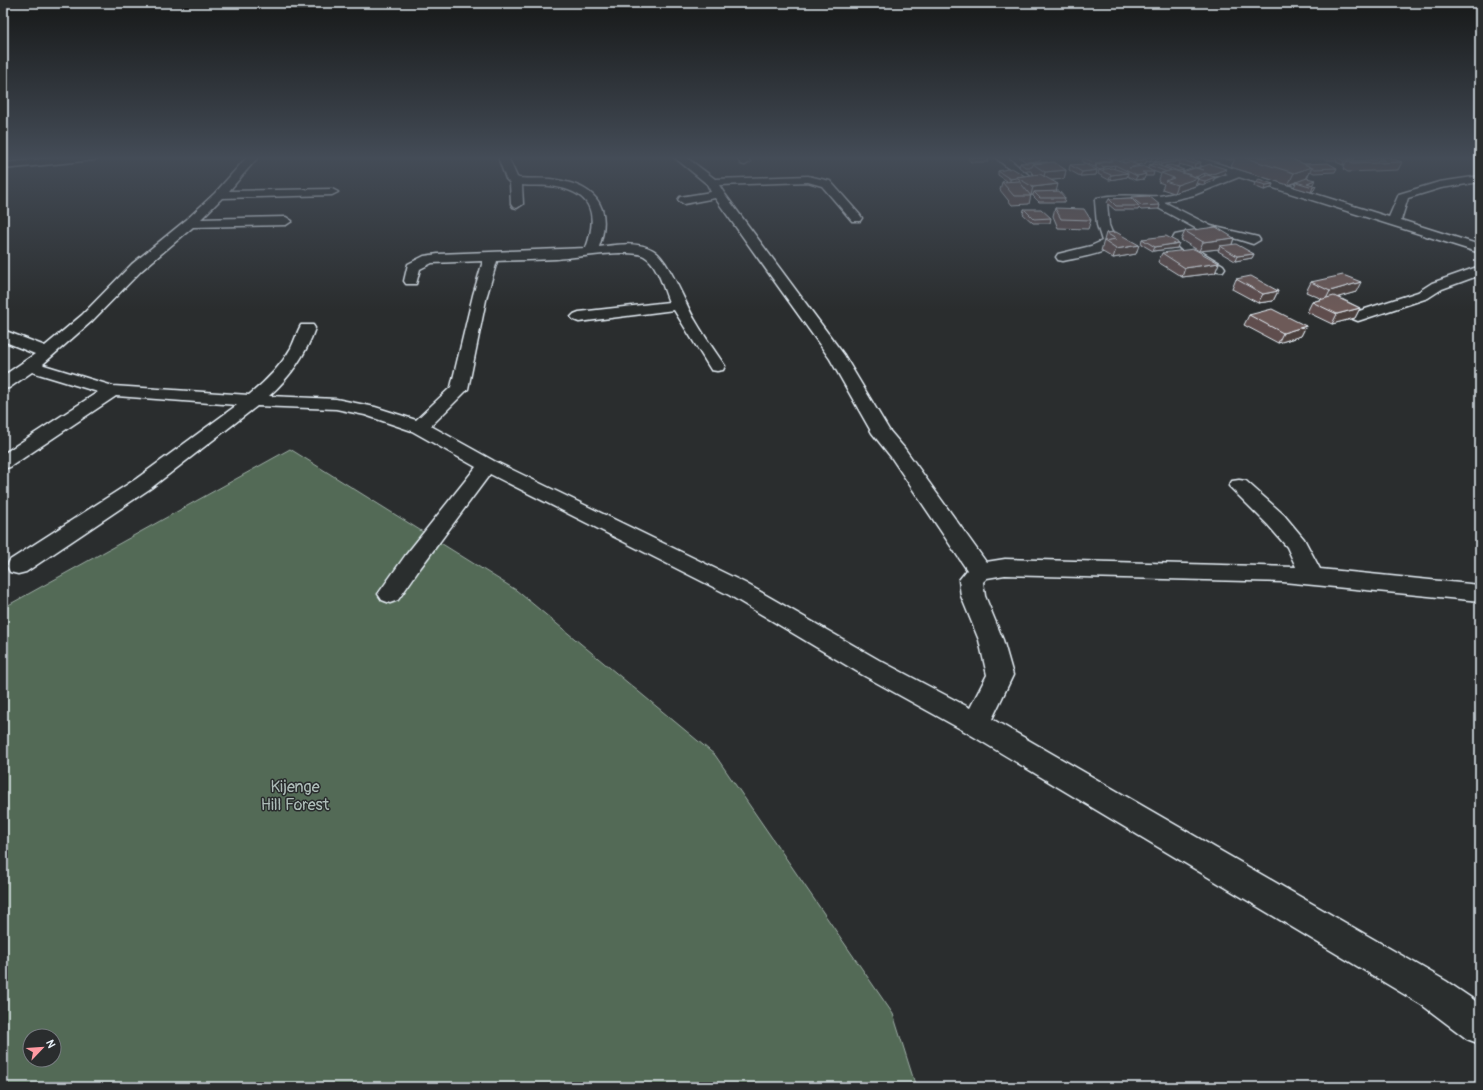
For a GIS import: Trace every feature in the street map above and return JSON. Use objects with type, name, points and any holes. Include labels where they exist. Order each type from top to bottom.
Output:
[{"type":"street","points":[[3,384],[40,358],[87,318],[137,267],[190,223],[206,208]]},
{"type":"street","points":[[591,252],[597,233],[598,212],[596,208]]},
{"type":"street","points":[[729,208],[838,358],[881,432],[898,453],[980,571]]},
{"type":"street","points":[[847,208],[856,218]]},
{"type":"street","points":[[1063,257],[1096,249],[1110,243],[1103,225],[1102,208]]},
{"type":"street","points":[[1168,208],[1214,231],[1241,235],[1253,240]]},
{"type":"street","points":[[1357,208],[1480,249]]},
{"type":"street","points":[[1394,221],[1399,208]]},
{"type":"street","points":[[190,223],[286,221]]},
{"type":"street","points":[[1214,231],[1187,236],[1180,240],[1195,254],[1218,268]]},
{"type":"street","points":[[411,281],[413,267],[429,260],[450,257],[491,257],[624,250],[648,252],[656,259],[678,305],[698,340],[717,366]]},
{"type":"street","points":[[419,427],[459,389],[480,295],[491,257]]},
{"type":"street","points":[[1358,316],[1423,295],[1437,286],[1480,270]]},
{"type":"street","points":[[579,317],[678,305]]},
{"type":"street","points":[[18,566],[90,521],[174,462],[253,401],[280,375],[297,352],[307,328]]},
{"type":"street","points":[[3,335],[40,358]]},
{"type":"street","points":[[40,358],[38,369],[112,391],[253,401],[336,404],[369,411],[419,427],[487,465],[738,589],[870,667],[976,724],[1434,993],[1480,1026]]},
{"type":"street","points":[[3,464],[112,391]]},
{"type":"street","points":[[390,594],[410,562],[464,497],[487,465]]},
{"type":"street","points":[[1239,486],[1276,520],[1296,544],[1312,576]]},
{"type":"street","points":[[976,724],[1000,674],[991,640],[973,596],[971,580],[980,571],[1013,568],[1312,576],[1480,593]]},
{"type":"green space","name":"Kijenge Hill Forest","points":[[290,449],[516,590],[715,755],[893,1014],[916,1087],[3,1087],[3,608]]},
{"type":"building","points":[[1055,208],[1084,209],[1091,220],[1061,219]]},
{"type":"building","points":[[1024,209],[1041,209],[1051,218],[1034,219]]},
{"type":"building","points":[[1216,227],[1234,238],[1203,242],[1185,231]]},
{"type":"building","points":[[1116,232],[1139,245],[1116,249],[1104,241],[1116,239],[1106,233]]},
{"type":"building","points":[[1166,236],[1179,243],[1155,247],[1142,239]]},
{"type":"building","points":[[1236,244],[1254,254],[1237,256],[1220,246]]},
{"type":"building","points":[[1194,249],[1219,263],[1185,268],[1162,253]]},
{"type":"building","points":[[1343,275],[1361,282],[1330,291],[1311,282]]},
{"type":"building","points":[[1251,276],[1278,291],[1263,294],[1236,279]]},
{"type":"building","points":[[1334,296],[1360,308],[1337,314],[1312,302]]},
{"type":"building","points":[[1272,309],[1306,326],[1283,333],[1249,315]]}]
